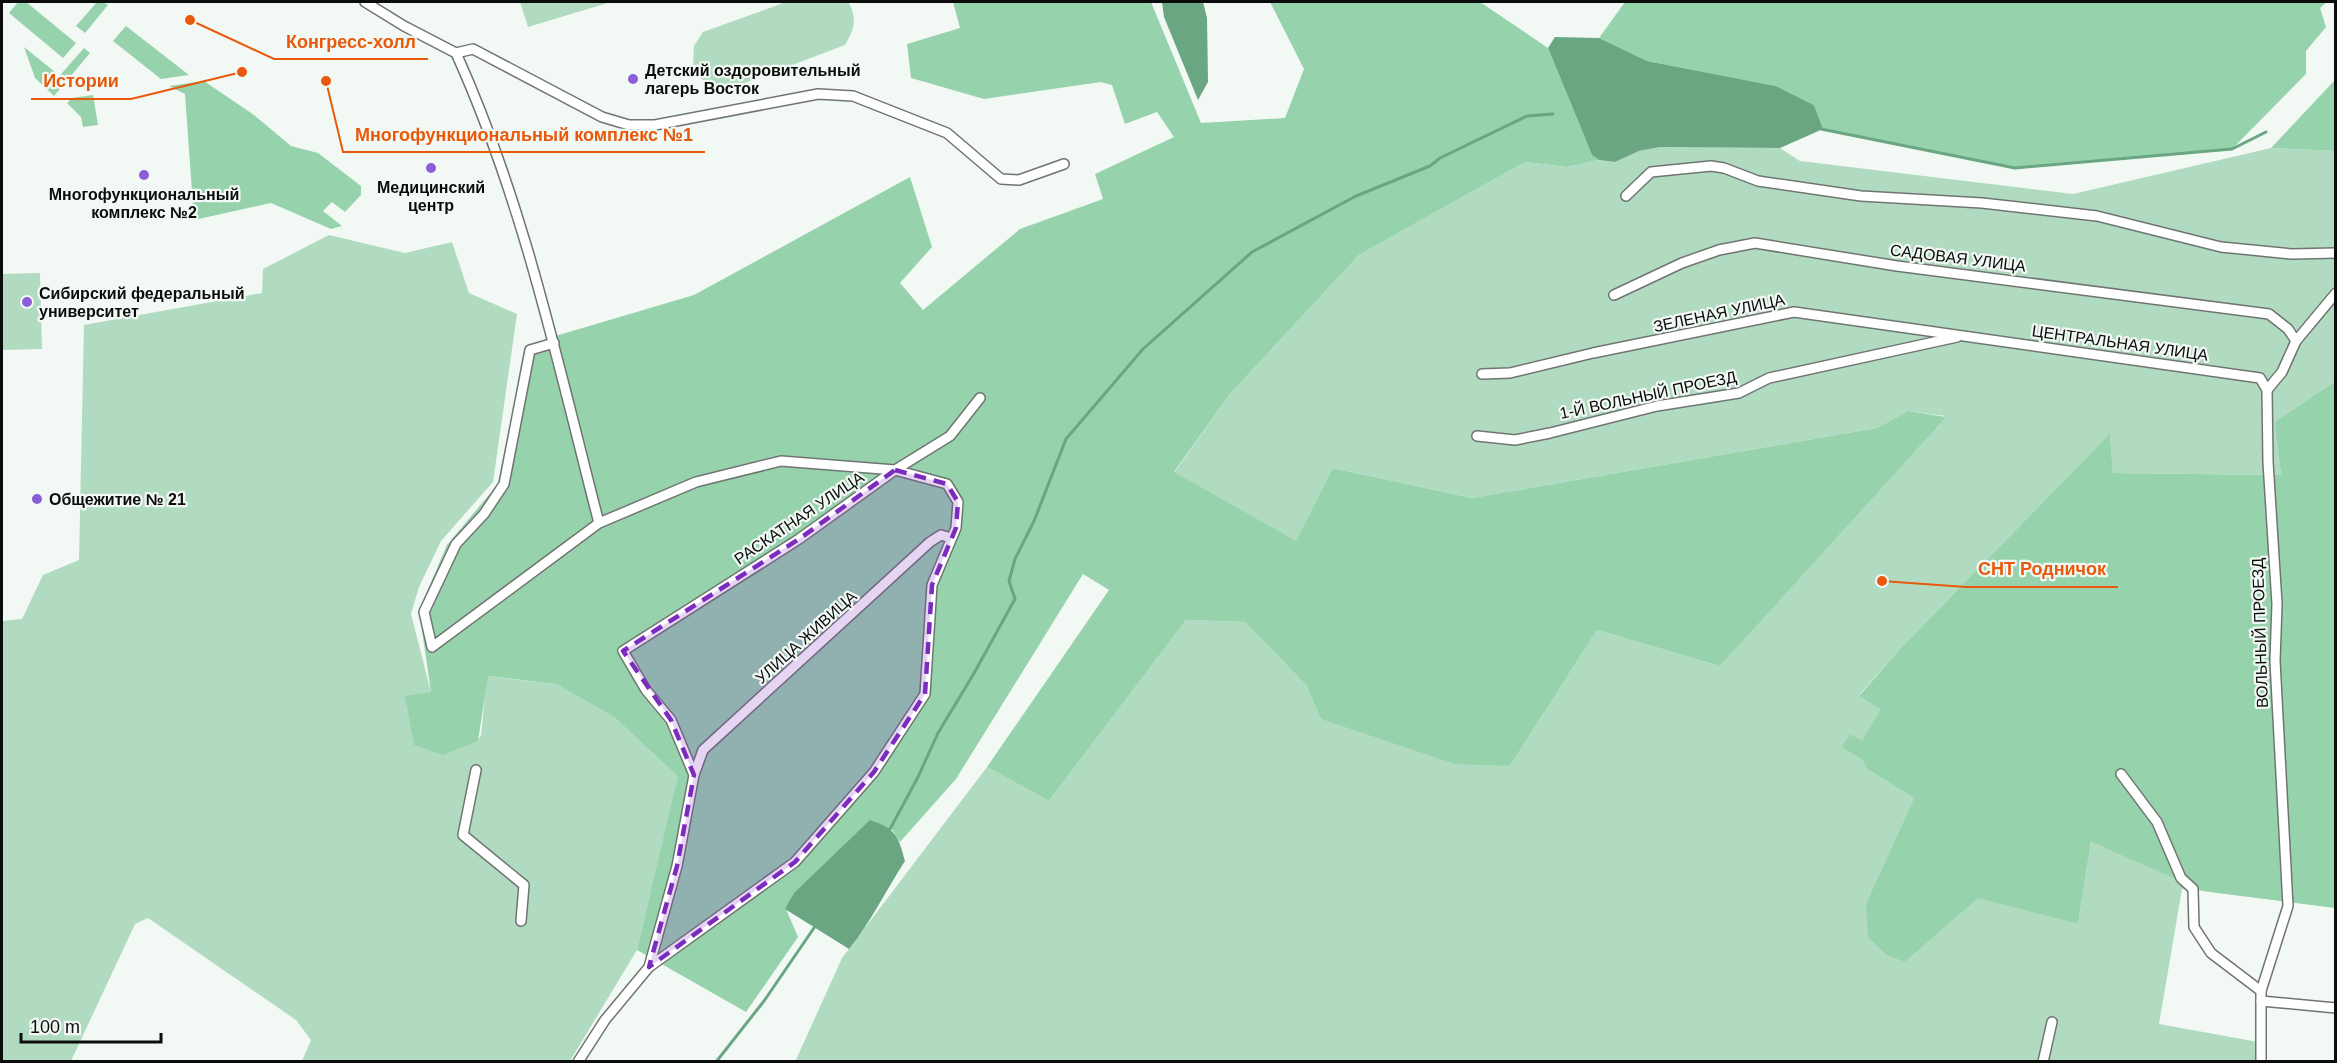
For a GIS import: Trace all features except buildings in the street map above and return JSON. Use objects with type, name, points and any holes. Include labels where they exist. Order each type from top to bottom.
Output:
[{"type":"street","points":[[365,2],[404,26],[456,53],[473,49],[602,117],[629,125],[655,125],[818,94],[853,96],[947,133],[1001,179],[1019,180],[1064,164]]},
{"type":"street","points":[[456,53],[514,210],[554,343],[599,523]]},
{"type":"street","points":[[1626,196],[1651,172],[1711,166],[1724,168],[1758,181],[1861,196],[1982,203],[2097,216],[2221,247],[2292,254],[2336,253]]},
{"type":"street","name":"САДОВАЯ УЛИЦА","points":[[1614,294],[1682,263],[1719,250],[1755,243],[1897,266],[2269,314],[2288,329],[2296,342]]},
{"type":"street","points":[[2267,390],[2282,372],[2296,342],[2336,293]]},
{"type":"street","name":"ЗЕЛЕНАЯ УЛИЦА","points":[[1482,374],[1510,373],[1593,353],[1794,312],[1963,336]]},
{"type":"street","name":"ЦЕНТРАЛЬНАЯ УЛИЦА","points":[[1963,336],[2260,378],[2267,390]]},
{"type":"street","name":"1-Й ВОЛЬНЫЙ ПРОЕЗД","points":[[1478,436],[1515,440],[1550,433],[1646,408],[1739,393],[1769,378],[1963,336]]},
{"type":"street","points":[[554,343],[530,350],[504,484],[484,514],[456,544],[424,612],[432,647],[599,523],[696,482],[781,460],[895,470],[947,484],[958,502],[956,528],[932,585],[925,694],[874,772],[795,862],[649,967],[606,1020],[578,1062]]},
{"type":"street","name":"ВОЛЬНЫЙ ПРОЕЗД","points":[[2261,1062],[2261,991],[2288,906],[2275,661],[2277,604],[2268,462],[2267,390]]},
{"type":"street","name":"РАСКАТНАЯ УЛИЦА","points":[[694,775],[670,720],[646,690],[623,651],[798,539],[895,470],[950,436],[980,398]]},
{"type":"street","name":"УЛИЦА ЖИВИЦА","points":[[649,967],[677,866],[694,775],[703,750],[930,542],[941,535],[951,538]]},
{"type":"street","points":[[476,770],[463,835],[524,885],[521,921]]},
{"type":"street","points":[[2121,774],[2157,822],[2181,879],[2193,889],[2194,927],[2205,944],[2231,970],[2261,991]]},
{"type":"street","points":[[2261,1001],[2336,1008]]},
{"type":"street","points":[[2043,1062],[2052,1022]]},
{"type":"highlighted area","points":[[895,470],[947,484],[958,502],[956,528],[932,585],[925,694],[874,772],[795,862],[649,967],[677,866],[694,775],[671,720],[623,651],[799,539]]},
{"type":"shaded area","points":[[18,2],[26,2],[76,43],[63,58],[9,13]]},
{"type":"shaded area","points":[[97,2],[108,5],[85,33],[76,26]]},
{"type":"shaded area","points":[[520,2],[611,2],[528,27]]},
{"type":"shaded area","points":[[786,2],[848,2],[853,13],[854,24],[845,45],[721,92],[697,76],[693,64],[694,46],[703,32]]},
{"type":"shaded area","points":[[953,2],[1151,2],[1201,123],[1285,118],[1304,69],[1270,2],[1480,2],[1548,48],[1592,155],[1599,160],[1567,167],[1525,162],[1359,255],[1229,395],[1174,472],[1296,541],[1333,468],[1472,498],[1877,428],[1908,411],[1946,417],[1720,666],[1597,630],[1510,766],[1455,764],[1321,719],[1306,685],[1245,622],[1186,620],[1049,801],[987,767],[1109,590],[1083,574],[956,779],[900,842],[891,828],[794,893],[786,909],[798,937],[746,1012],[637,950],[678,776],[614,717],[556,684],[488,676],[478,741],[443,755],[414,745],[405,696],[431,692],[419,610],[447,545],[498,484],[525,348],[552,337],[694,295],[910,177],[932,247],[900,283],[923,310],[1020,229],[1103,199],[1095,174],[1174,137],[1157,112],[1125,124],[1112,85],[1101,82],[984,99],[911,78],[907,44],[960,28]]},
{"type":"shaded area","points":[[1162,2],[1203,2],[1207,18],[1208,82],[1198,100],[1164,17]]},
{"type":"shaded area","points":[[1625,2],[2327,2],[2320,8],[2326,27],[2306,51],[2306,74],[2232,149],[2015,168],[1823,129],[1814,105],[1776,86],[1647,61],[1599,38]]},
{"type":"shaded area","points":[[126,26],[189,75],[161,79],[113,41]]},
{"type":"shaded area","points":[[1555,37],[1599,38],[1647,61],[1776,86],[1814,105],[1823,129],[1780,148],[1660,147],[1639,151],[1615,162],[1599,160],[1592,155],[1548,48]]},
{"type":"shaded area","points":[[24,47],[55,72],[50,78],[55,81],[84,48],[90,53],[54,96],[35,78]]},
{"type":"shaded area","points":[[2335,80],[2335,151],[2271,148]]},
{"type":"shaded area","points":[[204,81],[254,115],[291,146],[318,153],[361,186],[361,195],[345,212],[332,202],[323,211],[342,226],[331,229],[271,203],[194,220],[185,94],[169,86]]},
{"type":"shaded area","points":[[93,95],[98,125],[83,127],[81,117],[67,103],[72,98]]},
{"type":"shaded area","points":[[1660,147],[1780,148],[1800,161],[2073,194],[2271,148],[2335,151],[2335,381],[2276,422],[2281,475],[2113,473],[2110,435],[1900,649],[1859,695],[1882,709],[1862,742],[1867,769],[1914,798],[1866,903],[1905,962],[1978,897],[2078,924],[2091,842],[2202,891],[2182,889],[2159,1024],[2258,1042],[2256,1061],[795,1062],[842,958],[987,767],[1049,801],[1186,620],[1245,622],[1306,685],[1321,719],[1510,766],[1597,630],[1720,666],[1945,416],[1908,411],[1877,428],[1472,498],[1333,468],[1296,542],[1174,473],[1229,395],[1359,255],[1525,162],[1567,167],[1599,160],[1615,162],[1639,151]]},
{"type":"shaded area","points":[[329,235],[405,253],[452,242],[469,293],[517,314],[493,482],[441,541],[419,587],[411,614],[431,692],[478,740],[481,735],[487,676],[556,684],[614,717],[679,776],[637,950],[570,1061],[302,1061],[311,1040],[296,1020],[148,918],[135,924],[71,1061],[2,1062],[2,621],[22,619],[43,575],[79,560],[84,325],[262,293],[263,269]]},
{"type":"shaded area","points":[[40,273],[42,349],[2,350],[2,274]]},
{"type":"shaded area","points":[[2335,381],[2335,908],[2202,891],[2091,842],[2078,924],[1978,898],[1905,962],[1887,955],[1868,937],[1866,903],[1914,798],[1867,769],[1863,760],[1842,747],[1850,734],[1862,741],[1881,709],[1859,696],[1900,649],[2110,434],[2113,473],[2281,475],[2275,422]]},
{"type":"shaded area","points":[[870,820],[895,834],[905,861],[849,949],[785,909],[794,893]]},
{"type":"waterway","points":[[890,829],[938,733],[1015,599],[1009,581],[1015,559],[1034,521],[1066,439],[1143,349],[1252,252],[1356,196],[1430,166],[1440,158],[1527,116],[1553,114]]},
{"type":"waterway","points":[[1821,129],[2015,168],[2232,149],[2266,132]]},
{"type":"waterway","points":[[716,1062],[764,1001],[816,925]]},
{"type":"place","name":"Конгресс-холл","points":[[190,20]]},
{"type":"place","name":"Истории","points":[[242,72]]},
{"type":"place","name":"Детский оздоровительный лагерь Восток","points":[[633,79]]},
{"type":"place","name":"Многофункциональный комплекс №1","points":[[326,81]]},
{"type":"place","name":"Медицинский центр","points":[[431,168]]},
{"type":"place","name":"Многофункциональный комплекс №2","points":[[144,175]]},
{"type":"place","name":"Сибирский федеральный университет","points":[[27,302]]},
{"type":"place","name":"Общежитие № 21","points":[[37,499]]},
{"type":"place","name":"СНТ Родничок","points":[[1882,581]]}]
